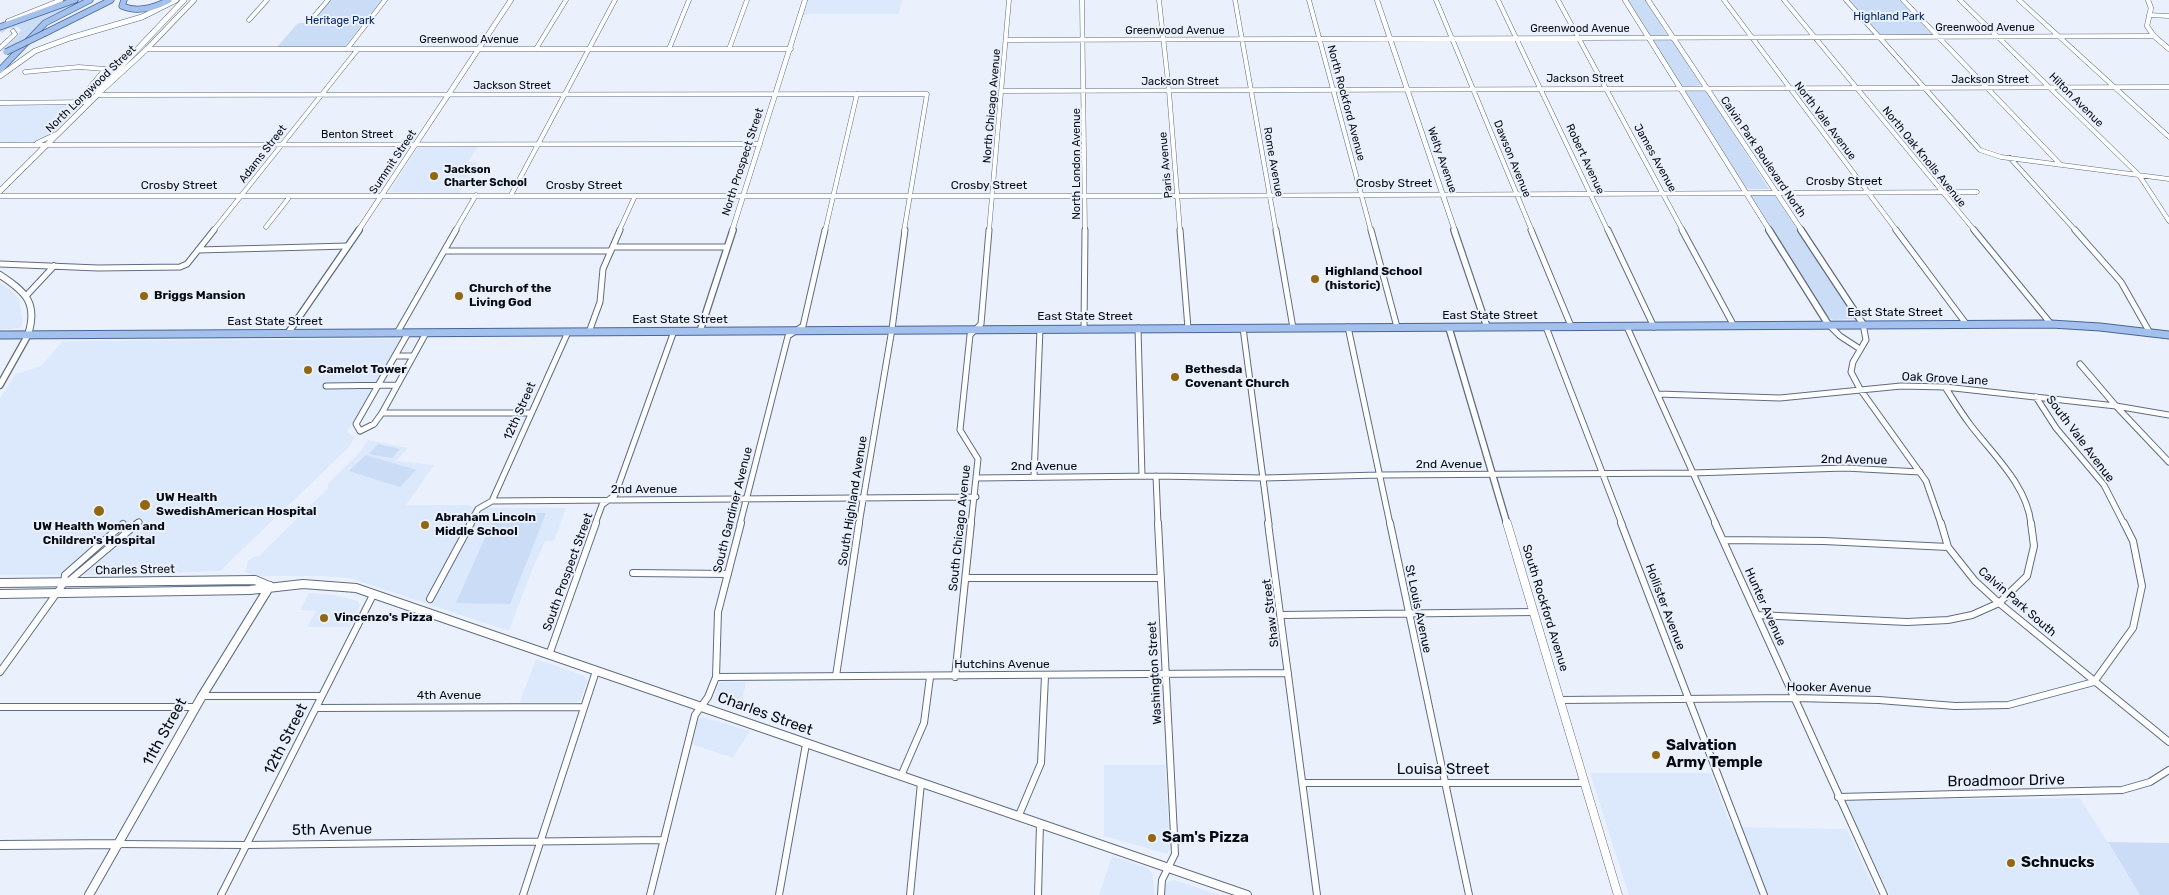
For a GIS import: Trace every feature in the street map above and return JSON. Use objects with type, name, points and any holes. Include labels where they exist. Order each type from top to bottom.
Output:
[{"type":"main road","points":[[18,21],[68,0]]},
{"type":"main road","points":[[0,26],[75,0]]},
{"type":"main road","points":[[0,70],[45,23],[90,0]]},
{"type":"main road","points":[[0,55],[111,0]]},
{"type":"main road","points":[[124,0],[122,6],[132,10],[153,7],[169,0]]},
{"type":"main road","points":[[0,76],[25,57],[50,44],[147,16],[176,0]]},
{"type":"main road","points":[[96,95],[184,0]]},
{"type":"main road","name":"North Longwood Street","points":[[0,191],[96,95]]},
{"type":"main road","points":[[0,275],[26,296],[32,306],[34,319],[28,335]]},
{"type":"main road","name":"East State Street","points":[[0,335],[2051,324],[2100,327],[2169,335]]},
{"type":"main road","name":"Charles Street","points":[[0,583],[255,580],[270,586]]},
{"type":"main road","name":"Charles Street","points":[[0,594],[250,590],[270,586],[337,586],[356,588],[1247,895]]},
{"type":"main road","name":"11th Street","points":[[89,895],[202,696],[270,586]]},
{"type":"main road","name":"5th Avenue","points":[[0,845],[119,844]]},
{"type":"street","points":[[0,26],[61,0]]},
{"type":"street","name":"North Longwood Street","points":[[96,95],[147,49],[194,0]]},
{"type":"street","points":[[249,20],[268,0]]},
{"type":"street","points":[[310,20],[328,0]]},
{"type":"street","points":[[347,49],[385,0]]},
{"type":"street","name":"Summit Street","points":[[288,333],[450,95],[511,0]]},
{"type":"street","points":[[536,49],[566,0]]},
{"type":"street","points":[[511,195],[615,0]]},
{"type":"street","points":[[669,49],[689,0]]},
{"type":"street","points":[[729,49],[746,0]]},
{"type":"street","name":"North Prospect Street","points":[[700,331],[805,0]]},
{"type":"street","name":"North Chicago Avenue","points":[[974,329],[981,324],[1009,0]]},
{"type":"street","name":"North London Avenue","points":[[1082,0],[1086,196],[1084,329]]},
{"type":"street","name":"Paris Avenue","points":[[1159,0],[1169,91],[1188,328]]},
{"type":"street","name":"Rome Avenue","points":[[1235,0],[1293,328]]},
{"type":"street","name":"North Rockford Avenue","points":[[1309,0],[1397,327]]},
{"type":"street","name":"Welty Avenue","points":[[1377,0],[1487,327]]},
{"type":"street","name":"Dawson Avenue","points":[[1436,0],[1571,326]]},
{"type":"street","name":"Robert Avenue","points":[[1498,0],[1542,88],[1654,326]]},
{"type":"street","name":"James Avenue","points":[[1558,0],[1664,193],[1734,326]]},
{"type":"street","points":[[1625,0],[1828,324],[1840,336],[1860,349]]},
{"type":"street","name":"Calvin Park Boulevard North","points":[[1648,0],[1863,324]]},
{"type":"street","name":"North Vale Avenue","points":[[1724,0],[1967,325]]},
{"type":"street","name":"North Oak Knolls Avenue","points":[[1784,0],[2051,324]]},
{"type":"street","points":[[1846,0],[1980,150],[2010,158],[2169,179]]},
{"type":"street","points":[[1903,0],[2061,164]]},
{"type":"street","name":"Hilton Avenue","points":[[1960,0],[2000,37],[2139,175],[2169,221]]},
{"type":"street","points":[[2019,0],[2169,137]]},
{"type":"street","points":[[2148,0],[2150,8],[2146,21],[2147,26],[2154,36],[2169,49]]},
{"type":"street","points":[[2149,16],[2169,16]]},
{"type":"street","points":[[0,48],[15,34],[13,31]]},
{"type":"street","name":"Greenwood Avenue","points":[[1006,40],[2154,36]]},
{"type":"street","name":"Greenwood Avenue","points":[[147,49],[791,49]]},
{"type":"street","name":"Adams Street","points":[[54,266],[180,268],[187,264],[358,49]]},
{"type":"street","points":[[25,72],[96,66],[105,68],[104,73],[77,103]]},
{"type":"street","name":"Jackson Street","points":[[1001,91],[2169,87]]},
{"type":"street","points":[[796,330],[803,326],[856,94]]},
{"type":"street","name":"Jackson Street","points":[[96,95],[927,94]]},
{"type":"street","name":"South Highland Avenue","points":[[836,676],[863,499],[892,329],[909,195],[927,94]]},
{"type":"street","points":[[0,103],[89,102]]},
{"type":"street","name":"Benton Street","points":[[14,145],[41,142],[60,132]]},
{"type":"street","name":"Benton Street","points":[[0,145],[760,144]]},
{"type":"street","points":[[2010,158],[2121,282],[2150,332]]},
{"type":"street","name":"Crosby Street","points":[[0,196],[1177,196],[1866,191],[1977,192]]},
{"type":"street","points":[[397,333],[476,195]]},
{"type":"street","points":[[266,227],[288,199],[288,196]]},
{"type":"street","points":[[589,332],[600,302],[603,269],[635,196]]},
{"type":"street","points":[[198,250],[348,246]]},
{"type":"street","points":[[445,251],[726,247]]},
{"type":"street","points":[[0,264],[54,266]]},
{"type":"street","points":[[26,296],[54,266]]},
{"type":"street","name":"Calvin Park South","points":[[1863,324],[1866,340],[1853,362],[1851,372],[1860,389],[1920,472],[1935,503],[1948,547],[1975,582],[2169,742]]},
{"type":"street","name":"St Louis Avenue","points":[[1348,327],[1469,895]]},
{"type":"street","name":"Hollister Avenue","points":[[1546,327],[1764,895]]},
{"type":"street","name":"Hunter Avenue","points":[[1627,327],[1838,797],[1884,895]]},
{"type":"street","points":[[1138,328],[1142,476]]},
{"type":"street","name":"Shaw Street","points":[[1243,328],[1282,615],[1317,895]]},
{"type":"street","name":"South Rockford Avenue","points":[[1449,328],[1618,895]]},
{"type":"street","name":"South Chicago Avenue","points":[[955,677],[976,497],[978,459],[960,430],[970,335],[974,329]]},
{"type":"street","points":[[1034,476],[1040,329]]},
{"type":"street","name":"South Gardiner Avenue","points":[[650,895],[694,716],[702,706],[716,677],[718,612],[788,336],[796,330]]},
{"type":"street","name":"South Prospect Street","points":[[549,654],[602,505],[615,495],[674,331]]},
{"type":"street","points":[[408,333],[356,424],[360,431],[374,424],[382,413],[426,332]]},
{"type":"street","name":"12th Street","points":[[430,599],[478,509],[492,501],[568,332]]},
{"type":"street","points":[[0,385],[28,335]]},
{"type":"street","points":[[395,356],[412,356]]},
{"type":"street","points":[[2080,364],[2116,406],[2169,462]]},
{"type":"street","points":[[326,386],[396,385]]},
{"type":"street","name":"Oak Grove Lane","points":[[1658,394],[1780,398],[1901,386],[1945,387],[2116,406],[2169,415]]},
{"type":"street","points":[[1757,615],[1907,622],[1948,620],[1972,615],[1999,603],[2027,576],[2034,546],[2031,520],[2022,495],[1968,422],[1945,387]]},
{"type":"street","name":"South Vale Avenue","points":[[2036,397],[2056,428],[2104,485],[2133,541],[2142,586],[2133,628],[2094,682]]},
{"type":"street","points":[[382,413],[531,413]]},
{"type":"street","name":"2nd Avenue","points":[[977,478],[1034,476],[1264,478],[1378,475],[1693,473],[1845,468],[1920,472]]},
{"type":"street","name":"Washington Street","points":[[1156,476],[1175,854],[1174,861],[1160,882],[1161,895]]},
{"type":"street","name":"2nd Avenue","points":[[492,501],[976,497]]},
{"type":"street","points":[[0,672],[64,583],[77,576],[139,522]]},
{"type":"street","points":[[64,583],[65,575],[123,524]]},
{"type":"street","points":[[1723,540],[1824,541],[1948,547]]},
{"type":"street","points":[[634,573],[728,574]]},
{"type":"street","points":[[966,578],[1160,578]]},
{"type":"street","name":"12th Street","points":[[221,895],[373,594]]},
{"type":"street","points":[[1282,615],[1534,612]]},
{"type":"street","points":[[523,895],[596,672]]},
{"type":"street","name":"Hutchins Avenue","points":[[716,677],[1288,674]]},
{"type":"street","points":[[1019,815],[1043,751],[1045,676]]},
{"type":"street","points":[[901,776],[924,723],[930,677]]},
{"type":"street","name":"Hooker Avenue","points":[[1560,700],[1795,698],[1879,700],[1955,706],[2008,705],[2094,682]]},
{"type":"street","points":[[202,696],[321,696]]},
{"type":"street","points":[[0,708],[196,707]]},
{"type":"street","name":"4th Avenue","points":[[316,708],[583,707]]},
{"type":"street","points":[[779,895],[806,744]]},
{"type":"street","name":"Broadmoor Drive","points":[[1838,797],[2122,790],[2150,782],[2169,770]]},
{"type":"street","points":[[910,895],[921,783]]},
{"type":"street","name":"Louisa Street","points":[[1303,783],[1584,783]]},
{"type":"street","points":[[1038,895],[1040,823]]},
{"type":"street","name":"5th Avenue","points":[[119,844],[246,845],[664,840]]},
{"type":"shaded area","points":[[808,0],[902,0],[899,14],[807,14],[802,17]]},
{"type":"shaded area","points":[[0,104],[79,105],[50,136],[38,142],[0,143]]},
{"type":"shaded area","name":"Jackson Charter School","points":[[478,146],[468,162],[477,163],[459,193],[389,192],[418,147]]},
{"type":"shaded area","points":[[0,283],[12,291],[19,300],[22,317],[20,328],[0,330]]},
{"type":"shaded area","name":"UW Health SwedishAmerican Hospital","points":[[402,339],[347,432],[355,437],[348,448],[220,571],[112,575],[0,575],[0,398],[16,374],[41,366],[63,341]]},
{"type":"shaded area","name":"Abraham Lincoln Middle School","points":[[368,440],[408,448],[396,461],[434,465],[406,505],[469,505],[474,508],[566,508],[554,541],[545,541],[509,631],[350,578],[254,576],[245,572],[248,561],[253,557],[259,556],[328,488],[328,484],[361,451]]},
{"type":"shaded area","points":[[309,593],[335,595],[358,601],[360,606],[349,627],[307,627],[316,611],[300,610]]},
{"type":"shaded area","points":[[536,659],[584,676],[587,680],[581,699],[576,702],[520,702]]},
{"type":"shaded area","points":[[721,682],[746,682],[740,712],[715,700],[717,685]]},
{"type":"shaded area","points":[[703,717],[750,731],[733,758],[692,744],[698,720]]},
{"type":"shaded area","points":[[1104,765],[1165,765],[1170,849],[1167,854],[1104,836]]},
{"type":"shaded area","points":[[1590,773],[1711,773],[1731,827],[1847,829],[1877,895],[1629,895]]},
{"type":"shaded area","points":[[2080,798],[2140,895],[1890,895],[1847,806],[1850,800]]},
{"type":"shaded area","points":[[1112,856],[1148,868],[1153,875],[1154,895],[1099,895]]},
{"type":"shaded area","points":[[1175,880],[1219,895],[1165,895],[1165,887],[1168,882]]},
{"type":"green space","points":[[76,0],[85,0],[49,18],[25,40],[0,52],[21,30],[18,27],[7,29],[3,33],[0,32],[0,29]]},
{"type":"green space","name":"Heritage Park","points":[[330,0],[382,0],[345,47],[277,47],[298,23],[312,23]]},
{"type":"green space","points":[[1626,0],[1646,0],[1667,35],[1653,36],[1648,34]]},
{"type":"green space","name":"Highland Park","points":[[1847,0],[1900,0],[1932,34],[1879,34]]},
{"type":"green space","points":[[1654,39],[1672,40],[1701,85],[1685,87],[1680,84],[1652,41]]},
{"type":"green space","points":[[1685,90],[1704,90],[1707,92],[1769,189],[1750,189],[1745,187]]},
{"type":"green space","points":[[1752,194],[1775,196],[1854,315],[1854,319],[1833,320],[1827,316],[1751,196]]},
{"type":"green space","points":[[378,444],[400,449],[392,458],[369,454]]},
{"type":"green space","points":[[366,455],[416,470],[400,487],[349,471]]},
{"type":"green space","points":[[496,513],[546,513],[510,604],[456,603]]},
{"type":"green space","points":[[2108,842],[2169,843],[2169,895],[2140,895]]},
{"type":"place","name":"Jackson Charter School","points":[[434,176]]},
{"type":"place","name":"Highland School (historic)","points":[[1315,279]]},
{"type":"place","name":"Briggs Mansion","points":[[144,296]]},
{"type":"place","name":"Church of the Living God","points":[[459,296]]},
{"type":"place","name":"Camelot Tower","points":[[308,370]]},
{"type":"place","name":"Bethesda Covenant Church","points":[[1175,377]]},
{"type":"place","name":"UW Health SwedishAmerican Hospital","points":[[145,505]]},
{"type":"place","name":"UW Health Women and Children's Hospital","points":[[99,511]]},
{"type":"place","name":"Abraham Lincoln Middle School","points":[[425,525]]},
{"type":"place","name":"Vincenzo's Pizza","points":[[324,618]]},
{"type":"place","name":"Salvation Army Temple","points":[[1656,755]]},
{"type":"place","name":"Sam's Pizza","points":[[1152,838]]},
{"type":"place","name":"Schnucks","points":[[2011,863]]}]
